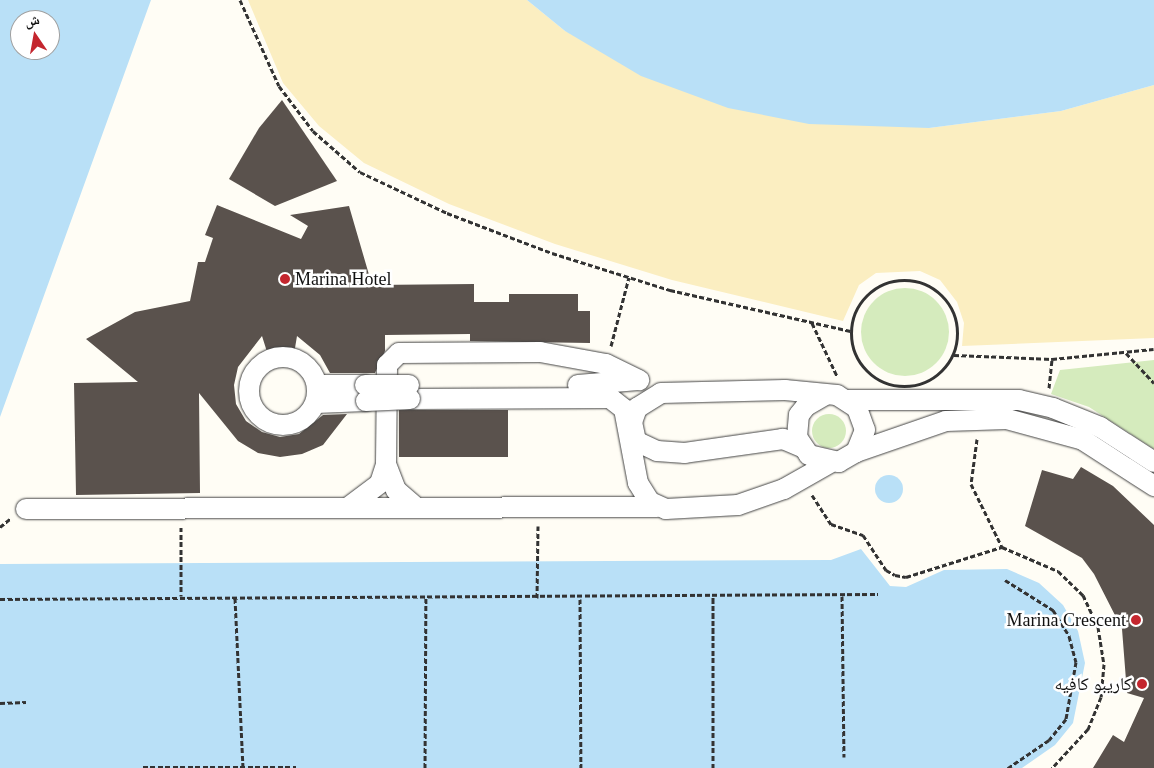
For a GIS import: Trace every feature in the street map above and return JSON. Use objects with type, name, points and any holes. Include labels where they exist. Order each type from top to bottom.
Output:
[{"type":"lane","points":[[413,505],[396,490],[386,464],[387,364],[399,353],[540,352],[606,364],[639,380],[659,384],[661,393]]},
{"type":"lane","points":[[317,394],[581,385],[639,380]]},
{"type":"lane","points":[[630,432],[638,408],[661,393],[785,390],[848,400],[917,403],[994,399],[1047,406],[1100,427],[1154,462]]},
{"type":"lane","points":[[410,392],[610,398],[624,409],[630,432],[634,469],[638,483],[657,507]]},
{"type":"lane","points":[[802,447],[797,431],[799,415],[806,406],[825,395]]},
{"type":"lane","points":[[848,400],[863,418],[865,430],[856,452]]},
{"type":"lane","points":[[26,509],[413,505],[657,507],[680,510],[738,505],[802,480],[830,463],[856,452],[928,425],[982,418],[1057,429],[1113,456],[1154,486]]},
{"type":"lane","points":[[630,432],[647,447],[666,452],[685,453],[783,438],[802,447],[819,461],[830,463]]},
{"type":"lane","points":[[350,506],[370,495],[386,464]]},
{"type":"lane","points":[[603,508],[628,490],[634,469]]},
{"type":"path","points":[[240,0],[279,86],[313,131],[360,172],[448,213],[629,277],[850,331]]},
{"type":"path","points":[[606,364],[629,277]]},
{"type":"path","points":[[891,282],[917,282],[939,293],[951,306],[957,322],[954,355],[932,380],[900,387],[877,379],[859,362],[850,331],[858,307],[875,288],[891,282]]},
{"type":"path","points":[[812,322],[848,400]]},
{"type":"path","points":[[954,355],[1052,359],[1154,349]]},
{"type":"path","points":[[1126,353],[1154,383]]},
{"type":"path","points":[[1047,406],[1052,359]]},
{"type":"path","points":[[982,418],[971,484],[1002,547]]},
{"type":"path","points":[[802,480],[831,524],[863,535],[886,570],[895,575],[906,577],[1002,547],[1058,571],[1083,595],[1098,627],[1104,664],[1101,696],[1088,729],[1052,768]]},
{"type":"path","points":[[537,598],[539,507]]},
{"type":"path","points":[[181,596],[182,508]]},
{"type":"path","points":[[1005,580],[1053,610],[1069,636],[1076,662],[1066,719],[1049,740],[1008,768]]},
{"type":"path","points":[[0,599],[181,596],[235,598],[426,596],[580,599],[878,594]]},
{"type":"path","points":[[425,768],[426,596]]},
{"type":"path","points":[[842,596],[844,757]]},
{"type":"path","points":[[713,597],[713,768]]},
{"type":"path","points":[[235,598],[243,767]]},
{"type":"path","points":[[580,599],[581,768]]},
{"type":"path","points":[[0,703],[26,702]]},
{"type":"path","points":[[143,767],[296,767]]},
{"type":"green space","points":[[905,288],[922,291],[930,295],[942,307],[946,315],[949,332],[946,349],[942,357],[930,369],[922,373],[905,376],[888,373],[880,369],[868,357],[864,349],[861,332],[864,315],[868,307],[880,295],[888,291]]},
{"type":"green space","points":[[1154,360],[1154,449],[1089,407],[1051,394],[1060,370]]},
{"type":"green space","points":[[829,414],[841,419],[846,431],[841,443],[829,448],[817,443],[812,431],[817,419]]},
{"type":"sand","points":[[248,0],[527,0],[565,31],[929,128],[1061,111],[1154,85],[1154,338],[962,346],[964,323],[957,302],[940,280],[920,271],[876,273],[859,285],[843,321],[672,280],[555,244],[449,204],[364,163],[319,126],[283,83]]},
{"type":"water","points":[[0,0],[151,0],[0,417]]},
{"type":"water","points":[[527,0],[1154,0],[1154,85],[1061,111],[929,128],[809,124],[728,108],[641,76],[565,31]]},
{"type":"water","points":[[889,475],[899,479],[903,489],[899,499],[889,503],[879,499],[875,489],[879,479]]},
{"type":"water","points":[[861,549],[890,586],[906,587],[944,570],[1007,569],[1039,583],[1063,605],[1078,631],[1085,663],[1073,723],[1055,745],[1022,768],[0,768],[0,564],[831,560]]},
{"type":"building","points":[[282,100],[337,181],[275,206],[229,179],[259,128]]},
{"type":"building","points":[[217,205],[301,239],[308,226],[290,215],[349,206],[372,285],[474,284],[474,302],[509,302],[509,294],[578,294],[578,311],[590,311],[590,343],[470,341],[470,334],[385,335],[385,351],[375,373],[330,373],[320,355],[297,336],[294,354],[268,355],[262,336],[238,367],[234,385],[236,404],[246,421],[262,432],[280,437],[299,434],[323,415],[347,414],[323,445],[302,454],[280,457],[258,453],[238,441],[199,393],[200,493],[76,495],[74,383],[138,382],[86,339],[135,312],[190,301],[198,262],[205,262],[213,238],[205,235]]},
{"type":"building","points":[[399,410],[508,410],[508,457],[399,457]]},
{"type":"building","name":"Marina Crescent","points":[[1081,467],[1113,486],[1154,525],[1154,768],[1093,768],[1113,735],[1124,742],[1144,698],[1127,693],[1122,629],[1094,574],[1082,558],[1025,526],[1042,470],[1073,479]]},
{"type":"place","name":"Marina Hotel","points":[[285,279]]},
{"type":"place","name":"Marina Crescent","points":[[1136,620]]},
{"type":"place","name":"كاريبو كافيه","points":[[1142,684]]}]
